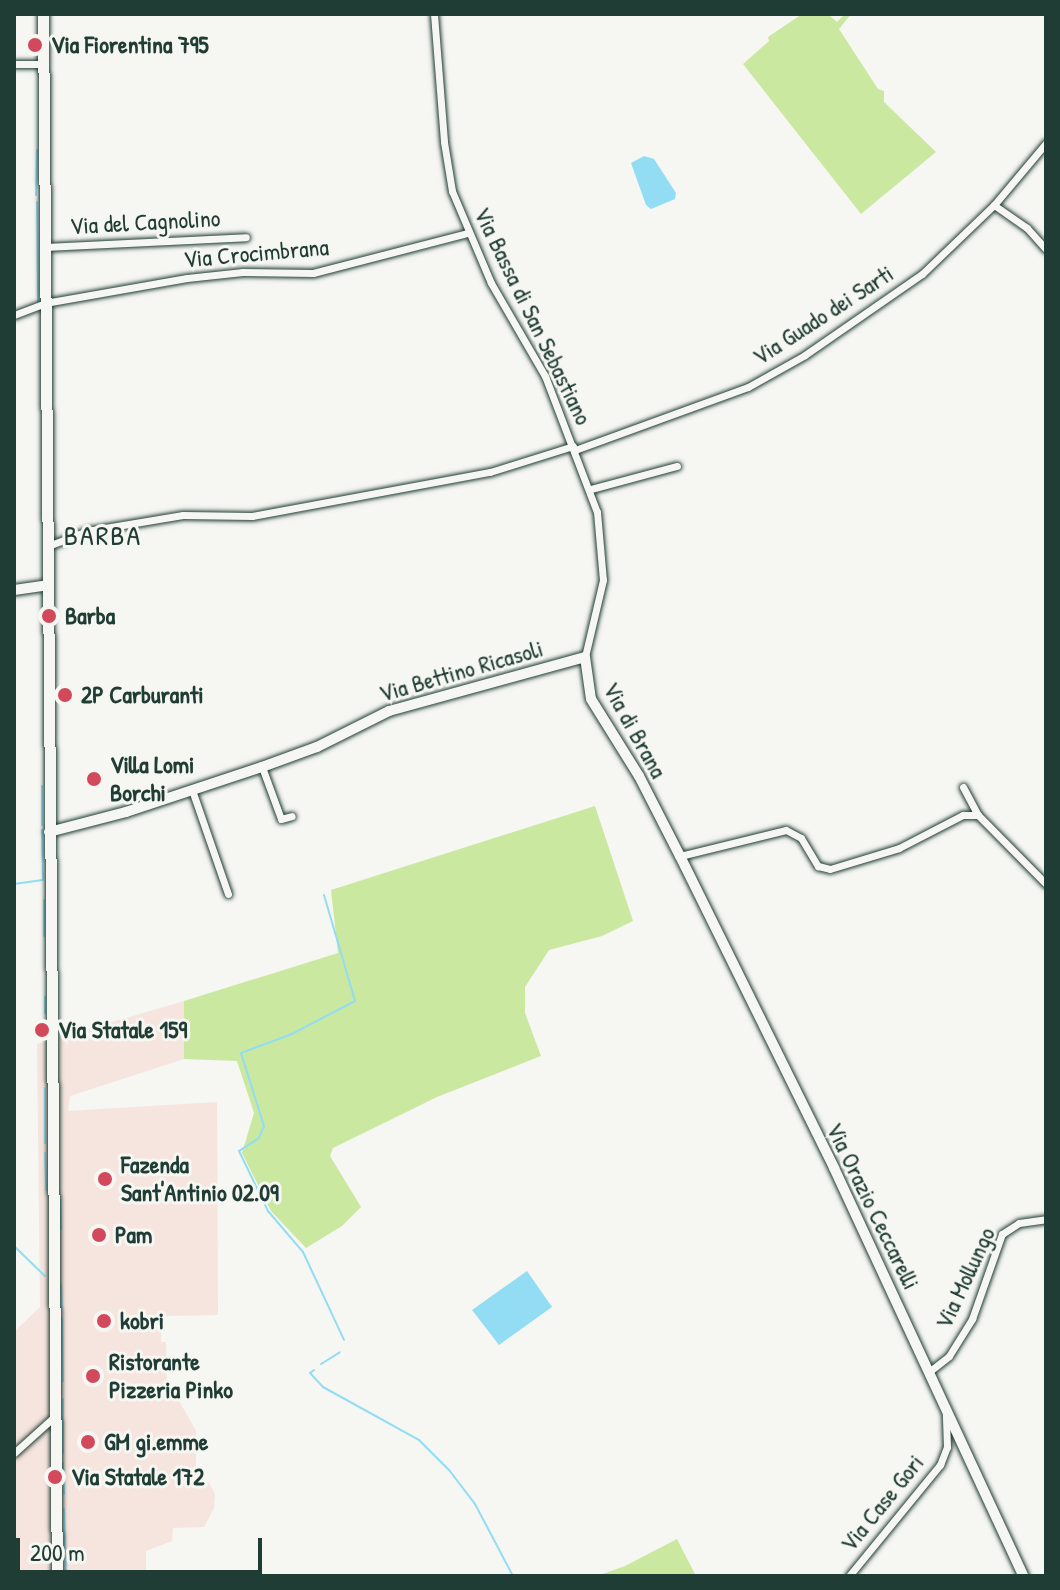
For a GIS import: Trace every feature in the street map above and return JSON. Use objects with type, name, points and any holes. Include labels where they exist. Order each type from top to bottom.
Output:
[{"type":"main road","points":[[43,14],[57,1576]]},
{"type":"street","name":"Via Bassa di San Sebastiano","points":[[434,14],[444,142],[452,191],[491,283],[532,350],[574,448]]},
{"type":"street","points":[[14,64],[43,64]]},
{"type":"street","name":"Via Guado dei Sarti","points":[[574,448],[748,387],[805,355],[911,283],[994,205],[1046,143]]},
{"type":"street","points":[[994,205],[1027,228],[1046,249]]},
{"type":"street","name":"Via Crocimbrana","points":[[14,315],[45,303],[215,274],[313,273],[468,233]]},
{"type":"street","name":"Via del Cagnolino","points":[[45,247],[246,237]]},
{"type":"street","points":[[48,546],[87,531],[172,517],[252,516],[490,472],[574,448]]},
{"type":"street","name":"Via di Brana","points":[[574,448],[591,489],[601,528],[603,580],[585,657],[586,686],[639,776],[680,856]]},
{"type":"street","points":[[591,489],[677,466]]},
{"type":"street","points":[[14,590],[48,585]]},
{"type":"street","name":"Via Bettino Ricasoli","points":[[49,832],[262,767],[317,747],[389,711],[585,657]]},
{"type":"street","points":[[262,767],[281,819],[292,816]]},
{"type":"street","points":[[963,787],[978,815],[1046,884]]},
{"type":"street","points":[[192,790],[228,894]]},
{"type":"street","points":[[680,856],[786,830],[801,838],[815,864],[830,869],[899,848],[963,815],[978,815]]},
{"type":"street","name":"Via Orazio Ceccarelli","points":[[680,856],[930,1371],[1023,1576]]},
{"type":"street","name":"Via Mollungo","points":[[930,1371],[949,1356],[972,1319],[1002,1234],[1019,1223],[1046,1219]]},
{"type":"street","name":"Via Case Gori","points":[[849,1576],[940,1465],[947,1447],[946,1407]]},
{"type":"street","points":[[14,1453],[55,1416]]},
{"type":"shaded area","points":[[184,1001],[184,1059],[70,1096],[68,1111],[217,1102],[218,1315],[161,1316],[161,1342],[166,1342],[167,1390],[173,1390],[196,1431],[196,1477],[209,1483],[215,1494],[214,1508],[204,1527],[173,1528],[172,1541],[146,1551],[146,1576],[14,1576],[14,1457],[18,1452],[14,1447],[14,1332],[40,1307],[37,1044]]},
{"type":"green space","points":[[802,14],[828,14],[837,22],[845,14],[851,14],[839,29],[878,89],[884,91],[884,102],[936,152],[861,214],[743,64],[769,41],[768,37]]},
{"type":"green space","points":[[595,806],[633,921],[602,936],[549,950],[525,987],[525,1013],[541,1056],[437,1097],[333,1148],[330,1156],[361,1207],[342,1226],[306,1248],[271,1211],[242,1153],[254,1113],[237,1061],[184,1059],[184,1001],[338,953],[331,890]]},
{"type":"green space","points":[[677,1539],[696,1576],[597,1576],[625,1566]]},
{"type":"water","points":[[644,156],[654,159],[676,193],[675,199],[651,209],[646,205],[631,163]]},
{"type":"water","points":[[527,1271],[552,1307],[499,1345],[472,1310]]},
{"type":"waterway","points":[[36,195],[37,150]]},
{"type":"waterway","points":[[37,202],[38,302]]},
{"type":"waterway","points":[[42,786],[42,825]]},
{"type":"waterway","points":[[14,884],[43,880],[42,830]]},
{"type":"waterway","points":[[324,895],[355,1001],[292,1034],[241,1053],[264,1126],[259,1138],[239,1151],[268,1211],[303,1252],[344,1340]]},
{"type":"waterway","points":[[44,900],[44,936]]},
{"type":"waterway","points":[[45,997],[45,1013]]},
{"type":"waterway","points":[[45,1088],[45,1143]]},
{"type":"waterway","points":[[45,1153],[46,1190]]},
{"type":"waterway","points":[[60,1197],[61,1229]]},
{"type":"waterway","points":[[14,1246],[45,1276]]},
{"type":"waterway","points":[[61,1284],[62,1308]]},
{"type":"waterway","points":[[62,1318],[63,1381]]},
{"type":"waterway","points":[[321,1364],[340,1352]]},
{"type":"waterway","points":[[314,1370],[310,1373],[323,1387],[419,1440],[449,1470],[475,1504],[513,1576]]},
{"type":"waterway","points":[[63,1399],[63,1453]]},
{"type":"waterway","points":[[63,1463],[64,1494]]},
{"type":"waterway","points":[[64,1509],[66,1576]]},
{"type":"place","name":"Via Fiorentina 795","points":[[35,45]]},
{"type":"place","name":"Barba","points":[[49,616]]},
{"type":"place","name":"2P Carburanti","points":[[65,695]]},
{"type":"place","name":"Villa Lomi Borchi","points":[[94,779]]},
{"type":"place","name":"Via Statale 159","points":[[42,1030]]},
{"type":"place","name":"Fazenda Sant'Antinio 02.09","points":[[105,1179]]},
{"type":"place","name":"Pam","points":[[99,1235]]},
{"type":"place","name":"kobri","points":[[104,1321]]},
{"type":"place","name":"Ristorante Pizzeria Pinko","points":[[93,1376]]},
{"type":"place","name":"GM gi.emme","points":[[88,1442]]},
{"type":"place","name":"Via Statale 172","points":[[55,1477]]},
{"type":"district","name":"BARBA","points":[[103,535]]}]
